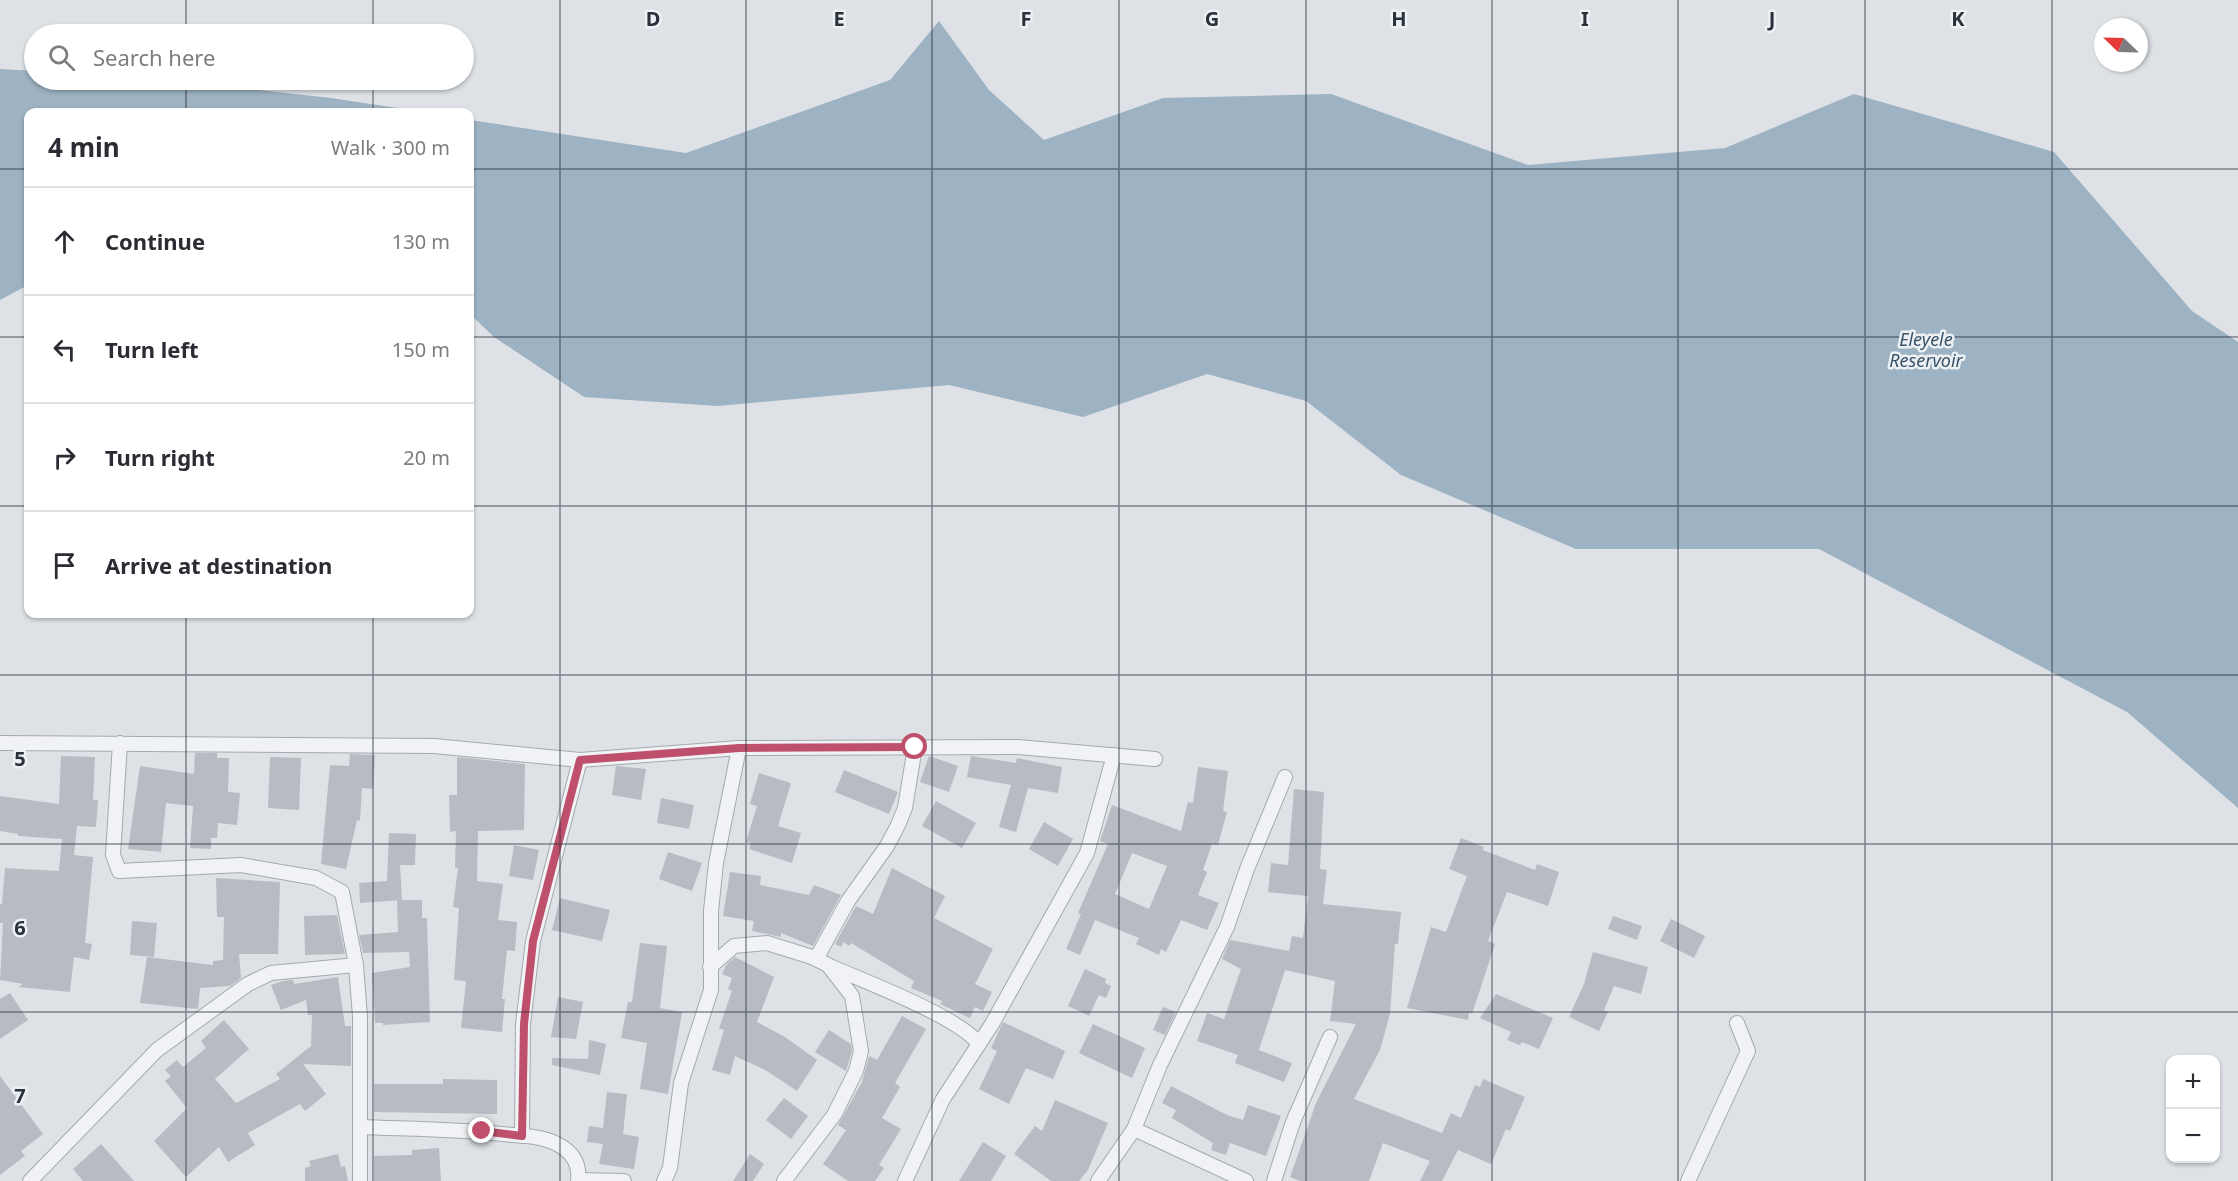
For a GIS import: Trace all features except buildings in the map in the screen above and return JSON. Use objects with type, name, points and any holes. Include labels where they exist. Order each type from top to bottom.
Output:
[{"type":"street","points":[[0,743],[434,746],[580,760],[739,748],[1018,747],[1155,759]]},
{"type":"street","points":[[120,743],[113,855],[119,871],[241,865],[316,878],[342,892],[356,965],[360,1017],[360,1181]]},
{"type":"street","points":[[822,962],[848,901],[887,846],[898,825],[904,808],[915,747]]},
{"type":"street","points":[[664,1181],[670,1168],[681,1083],[711,990],[711,911],[716,863],[739,748]]},
{"type":"street","points":[[905,1181],[944,1099],[979,1044],[1087,854],[1114,755]]},
{"type":"street","points":[[522,1136],[524,1024],[533,941],[580,760]]},
{"type":"street","points":[[1098,1181],[1134,1130],[1160,1065],[1227,927],[1247,868],[1285,777]]},
{"type":"street","points":[[710,968],[734,946],[767,943],[822,962],[926,1009],[972,1034],[979,1044]]},
{"type":"street","points":[[784,1181],[834,1115],[856,1071],[861,1051],[852,996],[822,962]]},
{"type":"street","points":[[30,1181],[157,1050],[248,984],[271,973],[356,965]]},
{"type":"street","points":[[1688,1181],[1748,1051],[1737,1023]]},
{"type":"street","points":[[1274,1181],[1293,1122],[1330,1036]]},
{"type":"street","points":[[360,1127],[482,1131],[522,1136],[556,1143],[572,1155],[580,1170],[578,1180],[624,1181]]},
{"type":"street","points":[[1134,1130],[1246,1181]]},
{"type":"water","name":"Eleyele Reservoir","points":[[939,21],[989,90],[1044,140],[1163,98],[1331,94],[1528,165],[1725,148],[1854,94],[2054,152],[2192,311],[2238,342],[2238,808],[2127,712],[1819,549],[1576,549],[1401,475],[1306,401],[1207,374],[1083,417],[949,385],[718,406],[584,397],[494,337],[474,318],[474,121],[686,153],[890,80]]},
{"type":"water","points":[[0,69],[24,70],[24,90],[259,90],[397,108],[24,108],[24,287],[0,300]]},
{"type":"route","points":[[482,1131],[522,1136],[524,1024],[533,941],[580,760],[739,748],[915,747]]}]
